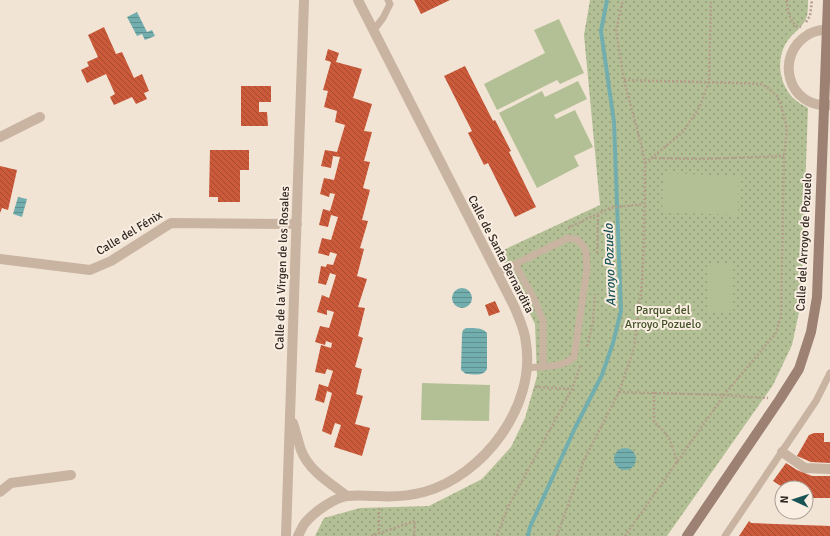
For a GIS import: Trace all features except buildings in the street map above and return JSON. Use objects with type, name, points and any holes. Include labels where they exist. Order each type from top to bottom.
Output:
[{"type":"main road","name":"Calle del Arroyo de Pozuelo","points":[[687,536],[799,369],[811,332],[817,297],[827,106],[828,0]]},
{"type":"street","name":"Calle de la Virgen de los Rosales","points":[[286,536],[304,0]]},
{"type":"street","name":"Calle de Santa Bernardita","points":[[298,536],[306,523],[322,508],[335,500],[347,496],[379,497],[424,492],[441,486],[473,467],[488,451],[505,428],[516,409],[524,387],[527,368],[526,343],[514,306],[358,0]]},
{"type":"street","points":[[827,106],[811,103],[800,96],[792,86],[788,73],[789,60],[794,48],[802,38],[814,32],[828,30]]},
{"type":"street","points":[[0,137],[40,117]]},
{"type":"street","name":"Calle del Fénix","points":[[0,259],[90,270],[111,261],[171,223],[297,224]]},
{"type":"street","points":[[291,416],[301,451],[309,464],[318,474],[347,496]]},
{"type":"street","points":[[782,452],[805,468],[830,469]]},
{"type":"street","points":[[0,492],[11,483],[71,475]]},
{"type":"lane","points":[[373,31],[383,18],[390,4],[388,0]]},
{"type":"lane","points":[[497,273],[568,238],[578,240],[584,247],[586,253],[586,273],[574,357],[569,362],[527,368]]},
{"type":"lane","points":[[515,264],[535,301],[543,321],[543,366]]},
{"type":"lane","points":[[725,536],[816,401],[830,373]]},
{"type":"path","points":[[558,536],[558,531],[584,460],[619,392],[634,348],[642,283],[645,163],[642,144],[624,80],[616,30],[623,0]]},
{"type":"path","points":[[645,163],[683,132],[699,108],[709,82],[711,0]]},
{"type":"path","points":[[787,0],[790,19],[796,26],[801,27],[808,21],[812,0]]},
{"type":"path","points":[[624,80],[760,84],[772,91],[777,96],[785,117],[787,129],[784,156],[781,316],[776,333],[724,395],[625,536]]},
{"type":"path","points":[[651,158],[700,159],[784,156]]},
{"type":"path","points":[[610,208],[643,204]]},
{"type":"path","points":[[497,536],[509,505],[572,389],[524,387]]},
{"type":"path","points":[[619,392],[724,395],[780,399]]},
{"type":"path","points":[[654,392],[654,422],[666,432],[677,462]]},
{"type":"path","points":[[379,497],[379,534]]},
{"type":"path","points":[[371,536],[415,521],[414,536]]},
{"type":"green space","name":"Parque del Arroyo Pozuelo","points":[[590,0],[808,0],[805,20],[801,27],[786,43],[780,64],[782,78],[788,92],[808,108],[801,303],[792,345],[773,385],[667,536],[315,536],[324,518],[360,508],[429,506],[482,479],[511,447],[525,418],[537,376],[535,324],[499,252],[600,205],[584,35]]},
{"type":"green space","points":[[559,19],[584,73],[560,84],[557,80],[497,110],[484,84],[545,53],[534,30]]},
{"type":"green space","points":[[578,81],[587,99],[554,115],[556,119],[575,110],[593,147],[574,156],[579,166],[537,188],[499,113],[542,91],[545,97]]},
{"type":"green space","points":[[663,173],[739,176],[738,215],[662,212]]},
{"type":"green space","points":[[708,263],[733,264],[732,311],[707,311]]},
{"type":"green space","points":[[422,383],[490,385],[489,421],[421,420]]},
{"type":"water","points":[[137,12],[147,32],[152,30],[155,36],[145,40],[142,34],[137,36],[127,17]]},
{"type":"water","points":[[18,197],[27,199],[22,217],[13,214]]},
{"type":"water","points":[[458,288],[466,288],[472,294],[472,302],[466,308],[458,308],[452,302],[452,294]]},
{"type":"water","points":[[466,328],[480,329],[487,333],[487,369],[483,373],[475,375],[466,374],[461,370],[462,334],[463,330]]},
{"type":"water","points":[[621,448],[629,448],[636,455],[636,463],[629,470],[621,470],[614,463],[614,455]]},
{"type":"waterway","name":"Arroyo Pozuelo","points":[[528,536],[530,527],[575,428],[602,375],[613,343],[621,311],[614,122],[601,31],[607,0]]}]
